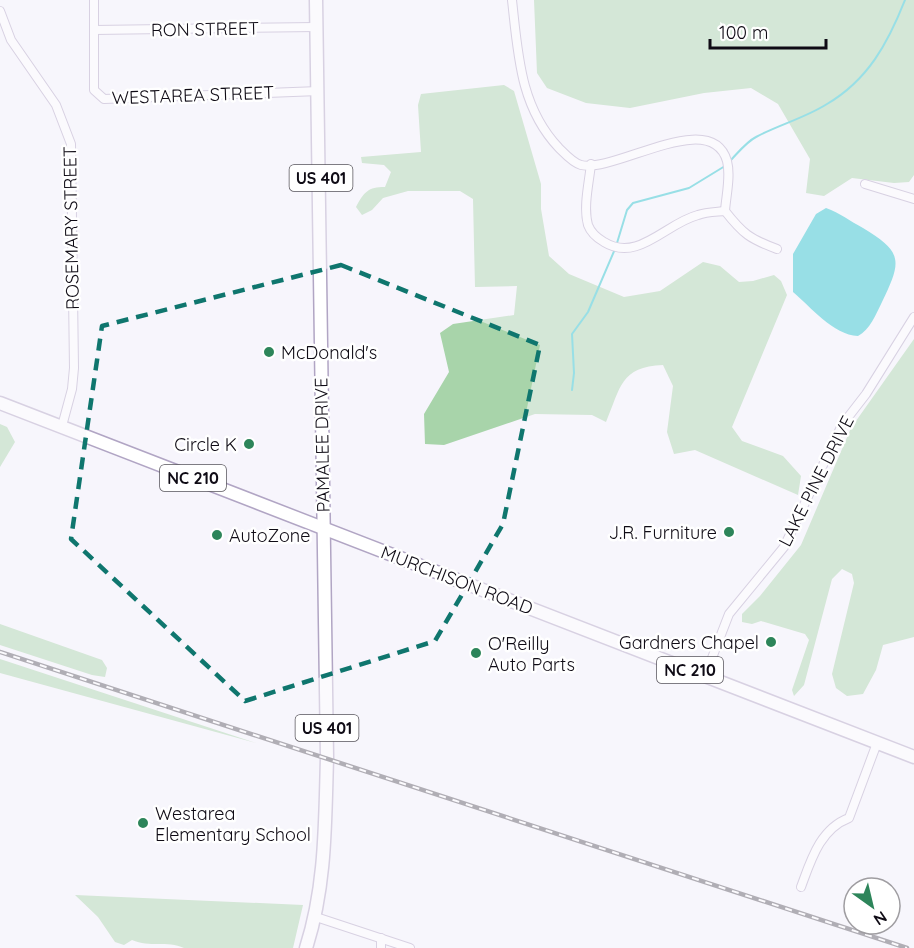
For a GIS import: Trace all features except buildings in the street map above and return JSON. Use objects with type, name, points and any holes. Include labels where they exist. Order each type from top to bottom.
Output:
[{"type":"main road","name":"PAMALEE DRIVE","points":[[316,0],[324,529]]},
{"type":"main road","name":"MURCHISON ROAD","points":[[0,403],[914,757]]},
{"type":"main road","name":"US 401","points":[[306,948],[316,917],[324,861],[327,758],[324,529]]},
{"type":"street","name":"WESTAREA STREET","points":[[94,0],[94,90],[104,99],[319,91]]},
{"type":"street","points":[[512,0],[521,75],[537,120],[566,155],[581,165],[602,164],[697,139],[710,142],[722,149],[728,164],[726,211],[747,236],[777,249]]},
{"type":"street","name":"ROSEMARY STREET","points":[[0,11],[15,47],[56,105],[71,144],[74,368],[71,397],[62,426]]},
{"type":"street","name":"RON STREET","points":[[94,30],[316,27]]},
{"type":"street","points":[[591,164],[587,209],[588,226],[596,237],[609,245],[629,248],[642,245],[697,215],[726,211]]},
{"type":"street","points":[[865,184],[914,199]]},
{"type":"street","name":"LAKE PINE DRIVE","points":[[705,676],[729,614],[784,547],[822,472],[842,425],[866,394],[914,317]]},
{"type":"street","points":[[801,887],[821,839],[837,824],[849,818],[877,743]]},
{"type":"street","points":[[316,917],[410,948]]},
{"type":"street","points":[[381,938],[381,948]]},
{"type":"highlighted area","points":[[341,265],[540,345],[503,524],[435,641],[245,701],[71,539],[102,326]]},
{"type":"green space","points":[[534,0],[914,0],[914,175],[909,182],[894,183],[852,178],[824,196],[806,193],[810,159],[778,104],[751,88],[704,93],[630,108],[586,103],[547,88],[537,73]]},
{"type":"green space","points":[[504,85],[514,91],[541,184],[541,209],[549,256],[569,274],[624,297],[660,291],[703,262],[720,266],[739,282],[774,275],[781,281],[787,295],[732,427],[742,441],[783,456],[801,476],[798,495],[695,450],[674,454],[667,432],[673,386],[663,365],[638,370],[624,381],[606,422],[592,415],[535,414],[444,445],[425,444],[424,414],[449,372],[440,333],[453,324],[514,315],[517,286],[475,287],[473,199],[460,191],[408,191],[383,198],[372,210],[362,215],[356,207],[362,198],[370,189],[385,187],[391,172],[384,165],[362,163],[361,157],[421,152],[418,105],[421,94]]},
{"type":"green space","points":[[914,339],[914,637],[883,645],[876,670],[863,694],[847,696],[836,688],[832,674],[854,583],[852,574],[842,569],[832,579],[804,685],[794,696],[792,690],[809,640],[805,634],[761,621],[752,624],[742,622],[742,614],[760,596],[801,545],[851,428]]},
{"type":"green space","points":[[0,424],[7,427],[15,442],[0,467]]},
{"type":"green space","points":[[0,624],[102,660],[107,668],[105,677],[92,675],[0,645]]},
{"type":"green space","points":[[0,659],[256,743],[0,673]]},
{"type":"green space","points":[[75,895],[303,905],[293,948],[184,948],[171,944],[145,944],[132,940],[124,945],[115,942],[98,917]]},
{"type":"water","points":[[826,208],[876,236],[892,251],[895,259],[893,277],[882,302],[869,326],[858,336],[831,326],[793,292],[793,254],[816,214]]},
{"type":"waterway","points":[[729,162],[752,139],[819,109],[854,84],[884,45],[905,0]]},
{"type":"waterway","points":[[617,243],[627,210],[633,203],[689,188],[725,166]]},
{"type":"waterway","points":[[572,390],[574,373],[572,334],[588,312],[615,249]]},
{"type":"railway","points":[[0,652],[907,948]]},
{"type":"place","name":"McDonald's","points":[[269,352]]},
{"type":"place","name":"Circle K","points":[[249,444]]},
{"type":"place","name":"J.R. Furniture","points":[[729,532]]},
{"type":"place","name":"AutoZone","points":[[217,535]]},
{"type":"place","name":"Gardners Chapel","points":[[771,642]]},
{"type":"place","name":"O'Reilly Auto Parts","points":[[476,653]]},
{"type":"place","name":"Westarea Elementary School","points":[[143,823]]}]
